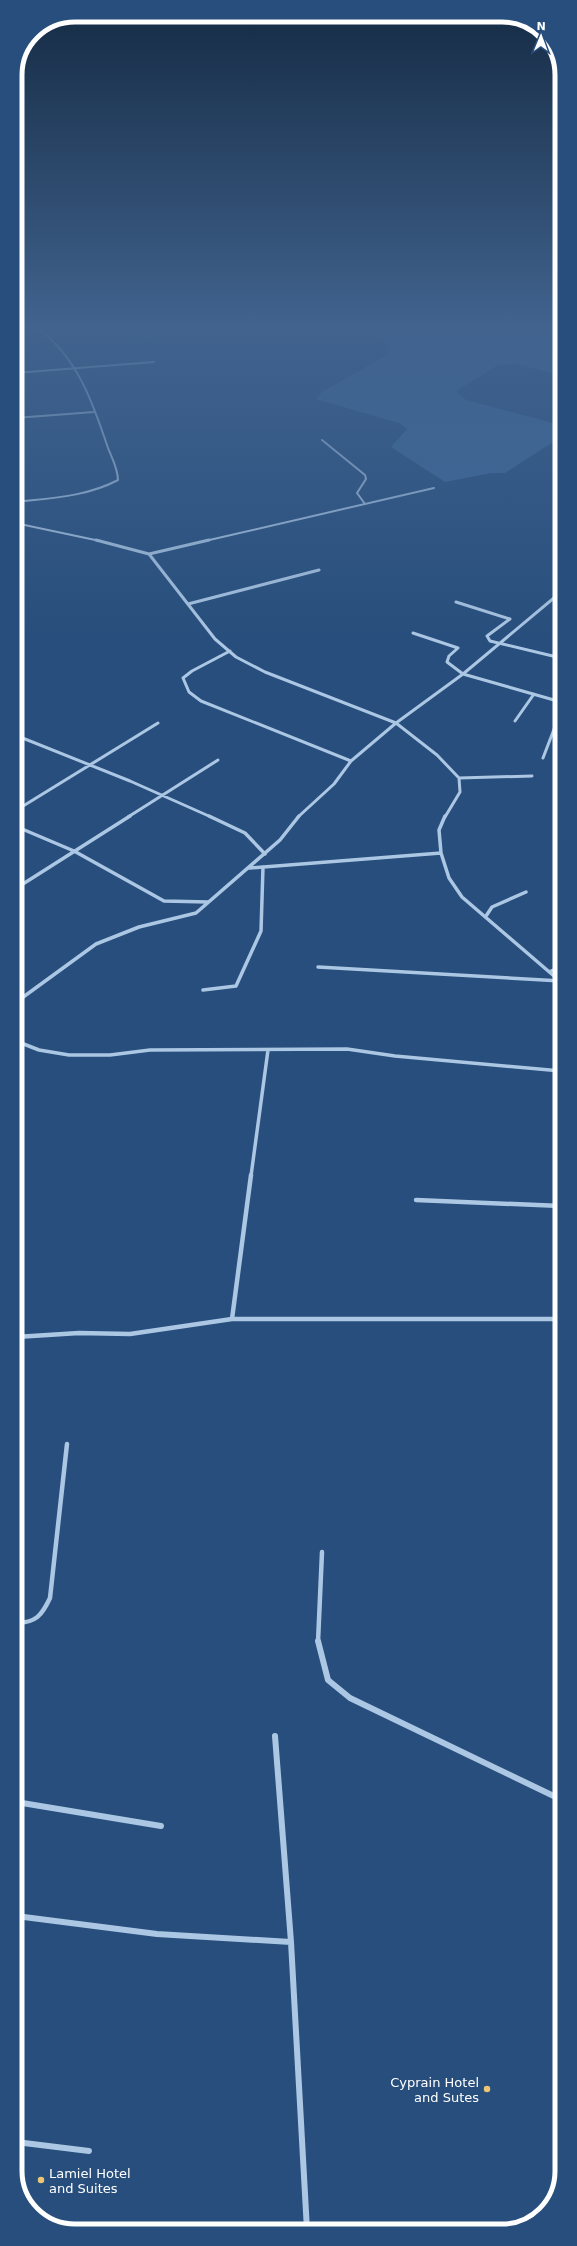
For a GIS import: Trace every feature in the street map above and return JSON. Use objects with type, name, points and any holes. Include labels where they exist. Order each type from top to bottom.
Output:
[{"type":"street","points":[[22,501],[96,490],[110,486],[118,480],[118,476],[102,433]]},
{"type":"street","points":[[322,440],[365,476],[366,479],[357,493],[358,497],[365,504]]},
{"type":"street","points":[[22,524],[119,545],[149,554],[434,488]]},
{"type":"street","points":[[149,554],[216,639],[230,651],[265,672],[396,722],[437,755],[459,778],[460,792],[443,820],[439,830],[441,853],[449,878],[462,897],[486,916],[518,947],[555,976]]},
{"type":"street","points":[[188,604],[319,570]]},
{"type":"street","points":[[22,999],[96,944],[139,927],[196,913],[280,840],[294,821],[334,784],[351,761],[396,722],[462,674],[555,597]]},
{"type":"street","points":[[456,602],[510,619],[487,636],[490,642],[555,657]]},
{"type":"street","points":[[413,633],[458,648],[448,656],[447,662],[462,674],[555,700]]},
{"type":"street","points":[[230,651],[192,671],[183,678],[184,687],[192,697],[351,761]]},
{"type":"street","points":[[515,721],[534,694]]},
{"type":"street","points":[[22,807],[158,723]]},
{"type":"street","points":[[543,758],[555,727]]},
{"type":"street","points":[[22,738],[90,765],[245,834],[264,854]]},
{"type":"street","points":[[22,884],[218,760]]},
{"type":"street","points":[[459,778],[532,776]]},
{"type":"street","points":[[22,829],[74,851],[164,902],[208,902]]},
{"type":"street","points":[[249,868],[441,853]]},
{"type":"street","points":[[203,990],[236,986],[261,931],[263,867]]},
{"type":"street","points":[[486,916],[492,907],[526,892]]},
{"type":"street","points":[[318,967],[555,982]]},
{"type":"street","points":[[550,971],[555,970]]},
{"type":"street","points":[[22,1043],[42,1051],[82,1056],[120,1054],[150,1050],[347,1049],[395,1056],[555,1071]]},
{"type":"street","points":[[232,1319],[268,1050]]},
{"type":"street","points":[[416,1200],[555,1206]]},
{"type":"street","points":[[22,1337],[79,1333],[130,1334],[232,1319],[555,1319]]},
{"type":"street","points":[[22,1623],[31,1624],[42,1616],[50,1598],[67,1444]]},
{"type":"street","points":[[322,1552],[318,1645],[328,1680],[357,1701],[555,1797]]},
{"type":"street","points":[[275,1736],[291,1942],[307,2224]]},
{"type":"street","points":[[22,1803],[161,1826]]},
{"type":"street","points":[[22,1917],[157,1934],[291,1942]]},
{"type":"street","points":[[22,2143],[89,2151]]},
{"type":"shaded area","points":[[404,433],[555,433],[555,441],[505,473],[491,473],[445,482],[391,447]]},
{"type":"place","name":"Cyprain Hotel and Sutes","points":[[487,2089]]},
{"type":"place","name":"Lamiel Hotel and Suites","points":[[41,2180]]}]
